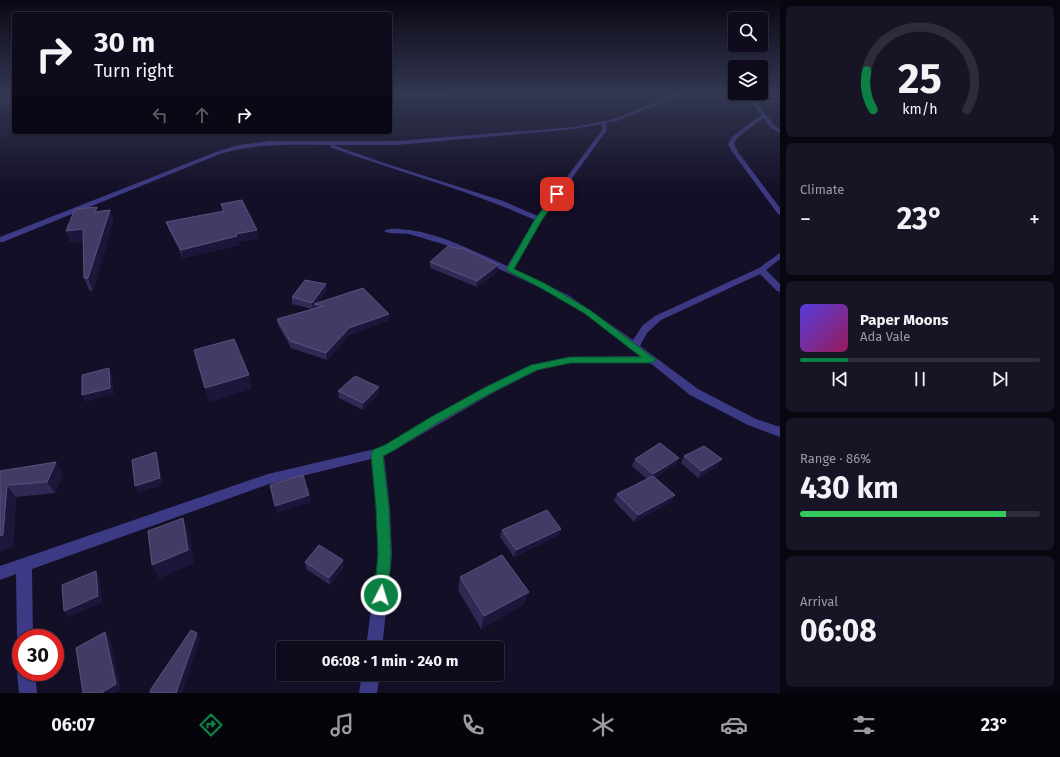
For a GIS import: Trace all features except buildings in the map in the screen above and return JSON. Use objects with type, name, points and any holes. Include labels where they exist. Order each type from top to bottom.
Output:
[{"type":"street","points":[[0,240],[228,150],[270,143],[431,141],[581,126]]},
{"type":"street","points":[[509,270],[538,219],[604,130],[604,126]]},
{"type":"street","points":[[749,126],[735,137],[731,144],[734,152],[780,213]]},
{"type":"street","points":[[326,143],[379,163],[501,202],[538,219]]},
{"type":"street","points":[[767,195],[780,201]]},
{"type":"street","points":[[388,231],[430,236],[449,243],[509,270],[564,298],[610,328],[694,392],[752,422],[780,432]]},
{"type":"street","points":[[635,347],[643,330],[658,318],[762,270],[780,255]]},
{"type":"street","points":[[762,270],[768,279],[780,288]]},
{"type":"street","points":[[0,573],[268,479],[377,454],[488,390],[535,367],[570,360],[651,360]]},
{"type":"street","points":[[375,641],[385,555],[383,508],[377,454]]},
{"type":"street","points":[[24,565],[25,629]]},
{"type":"street","points":[[27,681],[28,693]]},
{"type":"street","points":[[368,693],[370,681]]},
{"type":"route","points":[[381,595],[385,555],[383,508],[377,454],[488,390],[535,367],[570,360],[651,360],[587,312],[542,285],[509,270],[538,219],[557,194]]}]
